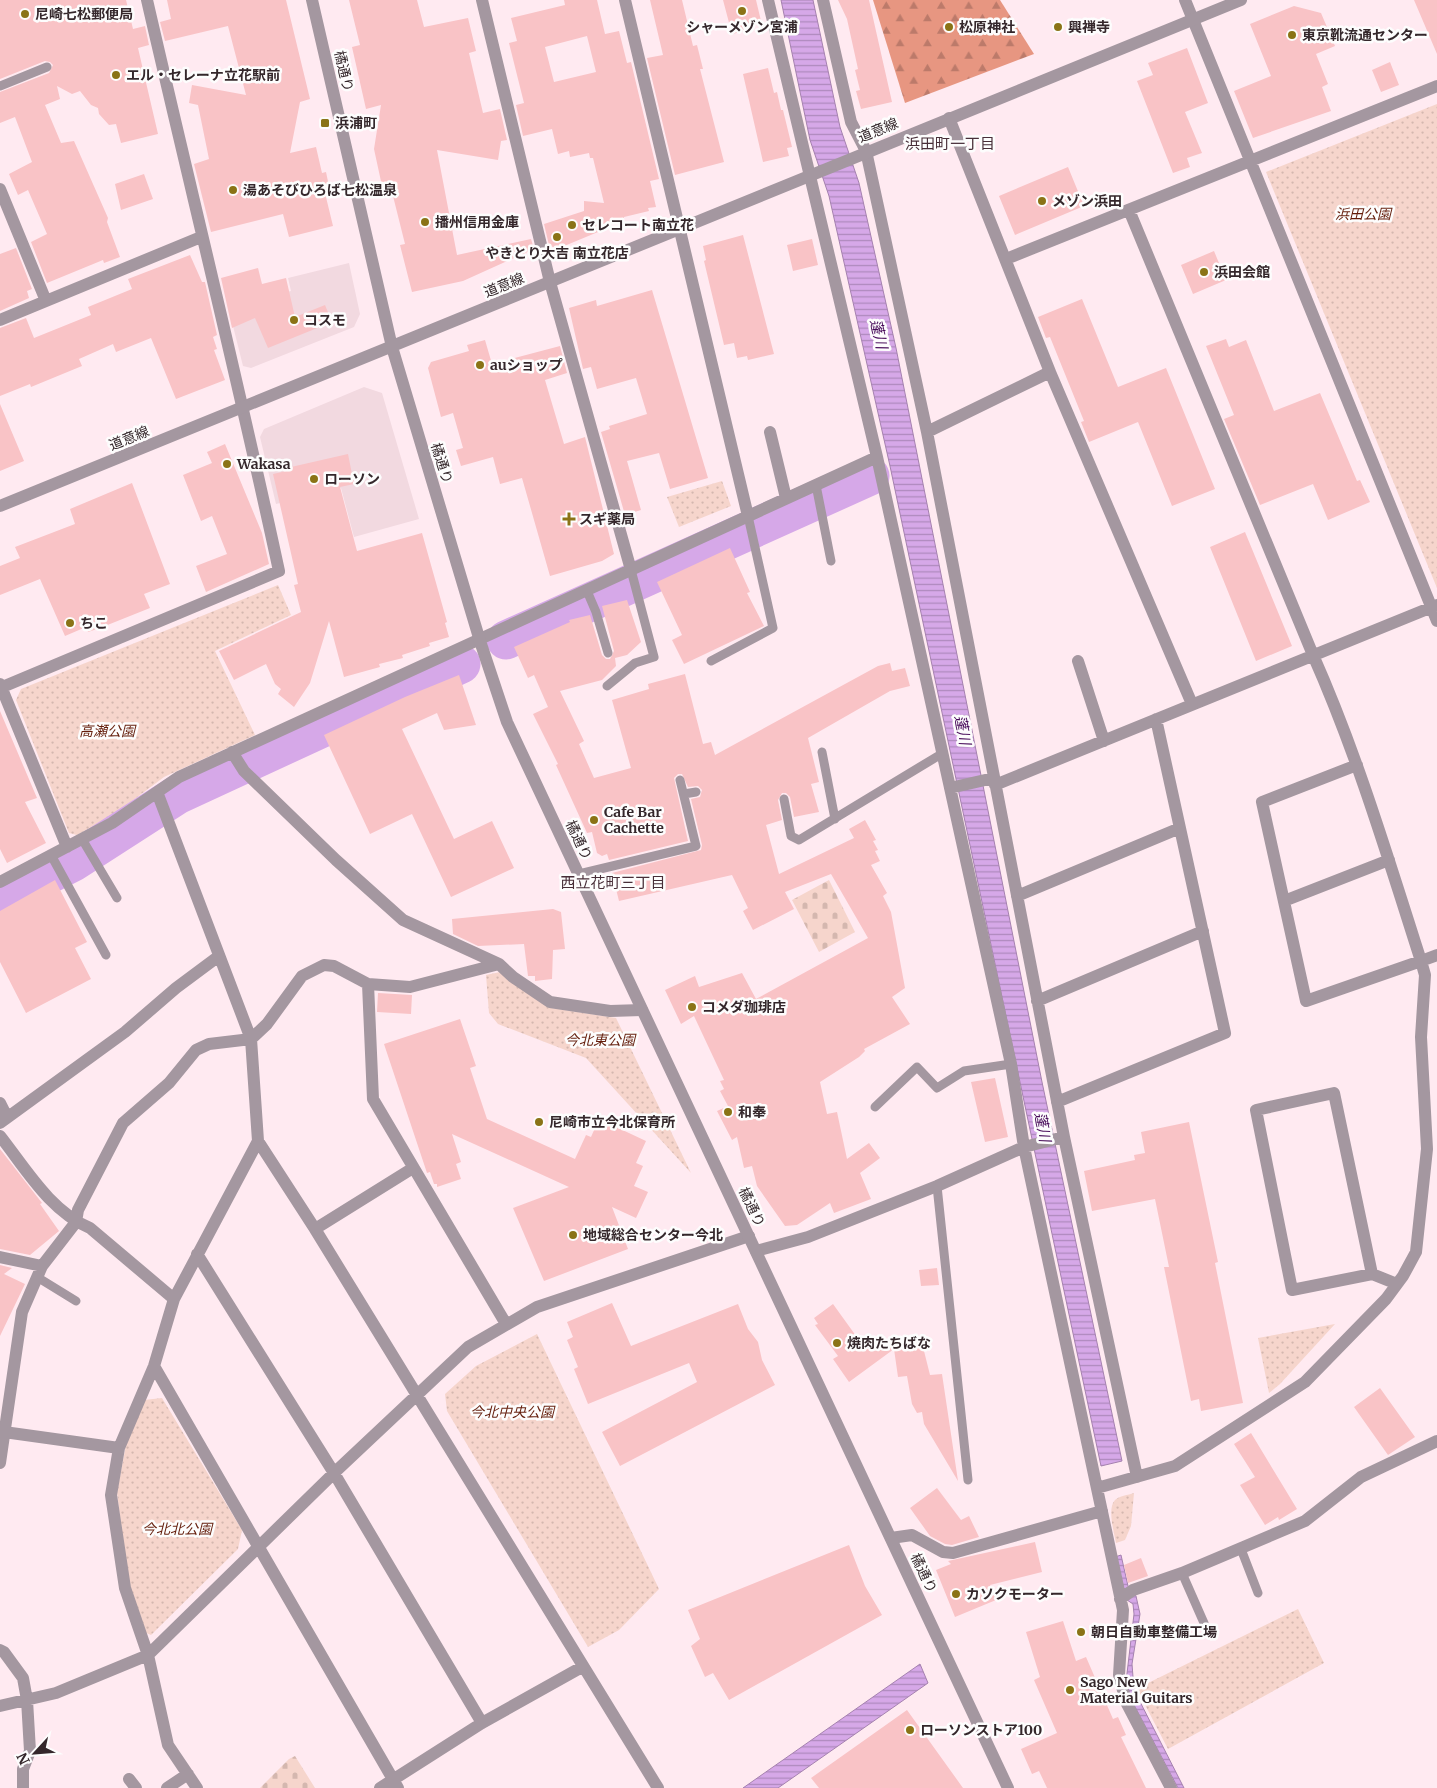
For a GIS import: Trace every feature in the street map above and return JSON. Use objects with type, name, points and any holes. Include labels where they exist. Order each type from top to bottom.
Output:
[{"type":"street","points":[[67,846],[1,686],[280,571],[244,408],[201,237],[147,0]]},
{"type":"street","name":"橘通り","points":[[312,0],[392,347],[480,640],[507,722],[1008,1788]]},
{"type":"street","points":[[482,0],[550,282],[631,573]]},
{"type":"street","points":[[625,0],[749,518]]},
{"type":"street","points":[[768,0],[878,457],[1011,1064],[1102,1511],[1126,1595],[1123,1610],[1119,1675],[1126,1702],[1171,1788]]},
{"type":"street","points":[[823,0],[852,122],[862,153],[927,432],[991,782],[1017,896],[1057,1102],[1060,1138],[1137,1477]]},
{"type":"street","points":[[1185,0],[1434,606],[1437,621]]},
{"type":"street","name":"道意線","points":[[0,506],[244,408],[862,153],[1242,0]]},
{"type":"street","points":[[1006,259],[1437,86]]},
{"type":"street","points":[[949,118],[1050,372],[1192,704]]},
{"type":"street","points":[[0,189],[46,301]]},
{"type":"street","points":[[1097,1488],[1175,1466],[1305,1382],[1386,1298],[1397,1284],[1416,1252],[1427,1149],[1421,1037],[1426,975],[1341,718],[1313,655],[1129,210]]},
{"type":"street","points":[[0,320],[201,237]]},
{"type":"street","points":[[927,432],[1050,372]]},
{"type":"street","points":[[770,432],[786,498]]},
{"type":"street","points":[[0,882],[53,859],[67,846],[83,842],[157,794],[179,777],[234,755],[480,640],[588,593],[749,518],[786,498],[817,488],[878,457]]},
{"type":"street","points":[[952,788],[991,782],[1104,740],[1434,606]]},
{"type":"street","points":[[1078,661],[1104,740]]},
{"type":"street","points":[[1057,1102],[1225,1033],[1156,719]]},
{"type":"street","points":[[234,755],[244,771],[336,860],[403,920],[499,964],[513,977],[550,1002],[610,1011],[642,1010]]},
{"type":"street","points":[[1357,765],[1262,802],[1306,1001],[1437,955]]},
{"type":"street","points":[[157,794],[251,1039],[258,1141],[315,1229],[658,1788]]},
{"type":"street","points":[[1017,896],[1180,828]]},
{"type":"street","points":[[1284,900],[1389,860]]},
{"type":"street","points":[[1037,1001],[1203,931]]},
{"type":"street","points":[[0,1102],[4,1120],[125,1032],[176,988],[219,956]]},
{"type":"street","points":[[0,1463],[22,1312],[39,1271],[76,1222],[78,1210],[123,1123],[169,1083],[196,1050],[210,1044],[251,1039],[266,1024],[302,976],[324,966],[334,966],[368,984],[410,987],[499,964]]},
{"type":"street","points":[[368,984],[373,1098],[506,1324]]},
{"type":"street","points":[[1372,1274],[1334,1093],[1256,1110],[1292,1290],[1372,1274],[1397,1284]]},
{"type":"street","points":[[0,1136],[49,1199],[76,1222],[90,1228],[174,1299]]},
{"type":"street","points":[[756,1251],[808,1237],[937,1186],[1027,1146],[1060,1138]]},
{"type":"street","points":[[197,1788],[168,1746],[148,1655],[125,1588],[111,1496],[119,1448],[154,1366],[174,1299],[258,1141]]},
{"type":"street","points":[[315,1229],[413,1168]]},
{"type":"street","points":[[0,1706],[56,1693],[148,1655],[258,1546],[468,1347],[537,1307],[749,1236]]},
{"type":"street","points":[[197,1254],[334,1473],[482,1723]]},
{"type":"street","points":[[0,1257],[39,1271]]},
{"type":"street","points":[[154,1366],[396,1784]]},
{"type":"street","points":[[4,1432],[119,1448]]},
{"type":"street","points":[[1126,1595],[1182,1574],[1305,1521],[1361,1477],[1437,1441]]},
{"type":"street","points":[[891,1538],[912,1535],[943,1552],[952,1553],[1102,1511]]},
{"type":"street","points":[[0,1650],[4,1652],[23,1678],[27,1700],[30,1751],[23,1769],[23,1788]]},
{"type":"street","points":[[380,1788],[396,1784],[482,1723],[582,1667]]},
{"type":"street","points":[[167,1788],[188,1774]]},
{"type":"lane","points":[[0,86],[47,67]]},
{"type":"lane","points":[[817,488],[831,561]]},
{"type":"lane","points":[[710,661],[773,628],[749,518]]},
{"type":"lane","points":[[607,686],[635,663],[654,657],[637,589],[631,573]]},
{"type":"lane","points":[[588,593],[596,612],[608,653]]},
{"type":"lane","points":[[822,752],[835,819]]},
{"type":"lane","points":[[784,798],[791,836],[799,840],[942,753]]},
{"type":"lane","points":[[579,874],[696,846],[680,780]]},
{"type":"lane","points":[[684,794],[696,792]]},
{"type":"lane","points":[[83,842],[117,898]]},
{"type":"lane","points":[[53,859],[106,955]]},
{"type":"lane","points":[[875,1107],[917,1067],[937,1088],[964,1071],[1011,1064]]},
{"type":"lane","points":[[937,1186],[968,1480]]},
{"type":"lane","points":[[39,1271],[76,1301]]},
{"type":"lane","points":[[1241,1549],[1258,1593]]},
{"type":"lane","points":[[1182,1574],[1204,1623]]},
{"type":"shaded area","name":"コスモ","points":[[349,263],[360,314],[354,327],[251,368],[243,366],[228,306],[291,291],[288,278]]},
{"type":"shaded area","points":[[364,387],[382,393],[419,519],[354,537],[341,488],[276,504],[260,437],[264,429]]},
{"type":"green space","name":"松原神社","points":[[873,0],[1000,0],[1034,54],[905,103]]},
{"type":"green space","name":"浜田公園","points":[[1437,104],[1437,588],[1266,172]]},
{"type":"green space","points":[[722,481],[731,506],[679,527],[667,497]]},
{"type":"green space","name":"高瀬公園","points":[[278,585],[291,615],[215,651],[255,735],[164,777],[116,813],[77,835],[69,833],[16,700],[21,689]]},
{"type":"green space","points":[[829,880],[855,932],[819,952],[792,900]]},
{"type":"green space","name":"今北東公園","points":[[500,972],[552,1008],[616,1018],[691,1173],[586,1058],[498,1024],[489,1013],[486,975]]},
{"type":"green space","points":[[1335,1324],[1280,1384],[1269,1393],[1258,1338]]},
{"type":"green space","name":"今北中央公園","points":[[537,1334],[659,1589],[619,1630],[588,1647],[447,1411],[445,1394],[476,1366]]},
{"type":"green space","name":"今北北公園","points":[[162,1398],[242,1530],[238,1549],[151,1635],[144,1632],[128,1584],[117,1492],[126,1445],[144,1400]]},
{"type":"green space","points":[[1134,1493],[1131,1526],[1125,1540],[1116,1543],[1112,1520],[1113,1504],[1115,1500]]},
{"type":"green space","points":[[1298,1609],[1324,1663],[1168,1749],[1138,1688]]},
{"type":"green space","points":[[295,1756],[315,1788],[260,1788],[289,1759]]},
{"type":"water","name":"蓬川","points":[[781,0],[813,0],[840,127],[859,183],[896,348],[1042,1082],[1122,1461],[1101,1466],[890,466],[829,196],[810,140]]},
{"type":"water","points":[[1121,1555],[1128,1586],[1136,1596],[1140,1614],[1132,1664],[1134,1690],[1184,1788],[1178,1788],[1133,1703],[1126,1682],[1134,1614],[1133,1604],[1127,1600],[1115,1557]]},
{"type":"water","points":[[920,1664],[928,1683],[778,1788],[743,1788]]},
{"type":"building","points":[[0,0],[126,0],[133,29],[145,26],[149,45],[138,48],[158,134],[121,143],[116,124],[109,125],[99,114],[98,108],[91,105],[80,91],[72,94],[57,86],[60,99],[45,105],[61,143],[74,141],[108,218],[107,222],[120,257],[104,263],[103,260],[47,283],[31,242],[47,234],[28,190],[18,195],[9,174],[32,162],[15,117],[0,123],[0,92],[49,73],[53,65],[45,61],[0,79]]},
{"type":"building","points":[[167,0],[286,0],[310,99],[300,102],[290,153],[316,147],[322,173],[326,172],[330,191],[325,193],[333,226],[289,237],[283,214],[211,232],[194,164],[209,159],[198,105],[189,103],[192,85],[246,95],[228,26],[165,41],[160,22],[171,19]]},
{"type":"building","points":[[349,0],[417,0],[424,27],[468,18],[476,51],[469,53],[483,113],[500,109],[507,140],[501,141],[498,160],[437,150],[457,255],[531,239],[534,249],[463,281],[412,292],[400,245],[405,244],[390,184],[382,186],[374,149],[381,105],[366,109],[352,47],[360,45]]},
{"type":"building","points":[[564,0],[597,0],[605,34],[619,31],[627,63],[631,62],[659,179],[650,181],[656,207],[648,208],[649,211],[624,217],[624,219],[596,226],[598,232],[557,249],[549,245],[544,224],[584,211],[584,201],[604,203],[593,158],[590,158],[589,153],[570,157],[569,151],[558,154],[552,129],[523,136],[516,105],[524,103],[509,43],[517,41],[511,18],[565,5]],"holes":[[[587,36],[596,72],[554,82],[545,47]]]},
{"type":"building","points":[[650,0],[682,0],[693,46],[697,45],[703,69],[700,69],[724,162],[675,175],[647,58],[663,55]]},
{"type":"building","name":"シャーメゾン宮浦","points":[[723,0],[756,0],[761,21],[753,23],[754,29],[732,34]]},
{"type":"building","points":[[838,0],[869,0],[892,102],[861,109],[856,91],[860,90],[855,70],[858,69],[847,19]]},
{"type":"building","points":[[1414,0],[1437,0],[1437,54]]},
{"type":"building","points":[[1294,6],[1321,13],[1335,46],[1316,54],[1328,84],[1322,87],[1331,111],[1253,138],[1234,91],[1271,76],[1250,24]]},
{"type":"building","points":[[1187,48],[1208,103],[1185,112],[1202,153],[1187,158],[1190,167],[1173,173],[1137,81],[1153,75],[1148,63]]},
{"type":"building","points":[[1390,62],[1399,85],[1381,92],[1372,70]]},
{"type":"building","points":[[768,68],[774,93],[777,92],[781,110],[783,110],[792,147],[787,148],[789,156],[763,162],[743,74]]},
{"type":"building","name":"メゾン浜田","points":[[1068,167],[1084,206],[1015,235],[999,196]]},
{"type":"building","points":[[144,174],[153,199],[121,210],[115,184]]},
{"type":"building","points":[[743,235],[774,354],[748,360],[747,356],[737,358],[734,343],[724,345],[704,261],[706,260],[703,246]]},
{"type":"building","points":[[812,239],[818,265],[793,271],[787,245]]},
{"type":"building","points":[[16,248],[32,289],[27,291],[29,298],[0,311],[0,254]]},
{"type":"building","name":"浜田会館","points":[[1214,251],[1226,280],[1193,294],[1181,265]]},
{"type":"building","points":[[190,255],[202,282],[205,282],[217,335],[213,337],[217,349],[214,350],[225,380],[176,399],[151,338],[116,352],[113,344],[79,359],[82,366],[31,387],[30,384],[0,396],[0,328],[26,318],[34,338],[91,315],[88,307],[132,289],[128,279]]},
{"type":"building","points":[[258,268],[262,284],[286,278],[295,317],[325,305],[332,322],[268,348],[255,318],[232,328],[221,278]]},
{"type":"building","points":[[652,290],[708,478],[670,489],[659,453],[627,461],[641,510],[625,515],[601,432],[610,429],[609,426],[647,414],[636,378],[597,389],[591,367],[583,369],[569,308],[596,300],[597,306]]},
{"type":"building","points":[[1082,299],[1118,387],[1166,368],[1215,489],[1172,506],[1138,422],[1089,442],[1081,422],[1084,421],[1050,337],[1046,338],[1038,317]]},
{"type":"building","points":[[1226,339],[1229,347],[1246,340],[1274,411],[1320,393],[1357,481],[1360,480],[1370,502],[1328,520],[1313,484],[1260,505],[1224,419],[1234,415],[1206,346]]},
{"type":"building","points":[[485,340],[492,364],[560,346],[567,373],[545,380],[564,444],[585,437],[614,554],[602,561],[550,576],[522,478],[500,484],[493,457],[461,466],[456,450],[463,448],[453,413],[441,417],[428,368],[431,362],[469,351],[467,345]]},
{"type":"building","points":[[0,404],[24,461],[0,471]]},
{"type":"building","points":[[225,444],[262,533],[269,564],[206,592],[196,566],[227,554],[212,516],[201,521],[183,475],[212,463],[207,452]]},
{"type":"building","points":[[348,454],[354,484],[340,487],[357,551],[422,533],[447,622],[445,623],[449,637],[429,643],[430,646],[402,655],[403,658],[379,664],[380,667],[344,677],[329,621],[310,683],[294,707],[278,694],[281,689],[275,684],[266,664],[234,680],[219,651],[301,612],[294,585],[298,584],[273,474],[291,470],[291,467]]},
{"type":"building","points":[[132,483],[170,584],[144,594],[150,608],[88,632],[86,627],[65,636],[40,579],[0,595],[0,566],[20,558],[15,547],[75,524],[70,509]]},
{"type":"building","points":[[1245,532],[1292,646],[1256,661],[1210,547]]},
{"type":"building","points":[[730,548],[750,592],[747,593],[764,626],[684,664],[672,640],[682,635],[657,582]]},
{"type":"building","points":[[627,600],[641,642],[627,655],[615,658],[616,666],[602,680],[560,691],[584,741],[579,744],[594,778],[631,768],[612,700],[649,689],[648,684],[685,674],[703,744],[711,742],[715,755],[878,666],[890,663],[892,671],[905,668],[910,686],[890,691],[808,738],[819,782],[811,784],[819,812],[794,817],[790,797],[786,793],[782,793],[778,800],[782,820],[766,825],[779,874],[854,838],[849,829],[865,820],[876,840],[873,841],[878,850],[875,851],[880,861],[871,865],[887,893],[883,896],[891,912],[905,988],[892,997],[910,1024],[864,1049],[865,1051],[859,1057],[820,1082],[827,1114],[837,1112],[847,1159],[869,1143],[880,1158],[860,1173],[871,1199],[834,1213],[830,1203],[797,1225],[785,1226],[757,1186],[752,1166],[744,1168],[737,1137],[732,1140],[717,1111],[728,1106],[720,1091],[724,1089],[720,1081],[724,1080],[694,1016],[681,1024],[665,990],[695,976],[699,987],[742,973],[756,999],[868,938],[831,874],[785,892],[794,909],[753,930],[743,911],[748,908],[732,875],[619,901],[612,873],[701,850],[702,845],[691,799],[700,797],[702,790],[698,786],[688,787],[682,774],[678,774],[674,778],[688,841],[609,860],[607,854],[602,856],[597,853],[592,832],[587,833],[556,765],[558,764],[533,714],[548,707],[534,675],[528,678],[514,647],[570,622],[569,620],[590,615],[602,655],[606,659],[610,659],[614,651],[602,606]]},
{"type":"building","points":[[459,675],[476,725],[444,730],[437,713],[402,729],[454,839],[492,821],[514,868],[451,897],[412,814],[370,834],[324,735],[405,697]]},
{"type":"building","points":[[0,711],[37,798],[25,802],[46,843],[7,863],[0,849]]},
{"type":"building","points":[[55,880],[87,942],[75,948],[91,979],[26,1013],[0,962],[0,911]]},
{"type":"building","points":[[553,909],[561,912],[565,949],[553,950],[552,979],[535,981],[535,976],[528,976],[524,944],[478,946],[453,934],[452,919]]},
{"type":"building","points":[[378,993],[412,995],[411,1014],[377,1012]]},
{"type":"building","points":[[460,1019],[476,1066],[470,1068],[487,1119],[575,1159],[586,1135],[591,1137],[599,1119],[646,1141],[636,1163],[643,1166],[634,1186],[648,1192],[636,1218],[612,1207],[628,1249],[544,1281],[513,1208],[569,1187],[452,1134],[461,1162],[456,1164],[461,1179],[437,1187],[437,1184],[434,1184],[430,1172],[427,1173],[384,1044]]},
{"type":"building","points":[[995,1078],[1008,1137],[985,1142],[971,1082]]},
{"type":"building","points":[[1189,1122],[1218,1262],[1215,1263],[1243,1403],[1201,1411],[1199,1399],[1191,1401],[1164,1267],[1169,1267],[1155,1199],[1092,1211],[1084,1171],[1135,1160],[1134,1155],[1145,1153],[1141,1132]]},
{"type":"building","points":[[0,1149],[42,1203],[40,1204],[59,1231],[30,1255],[0,1249]]},
{"type":"building","points":[[0,1265],[12,1268],[4,1274],[25,1284],[0,1336]]},
{"type":"building","points":[[937,1268],[939,1285],[921,1286],[919,1270]]},
{"type":"building","points":[[612,1303],[631,1346],[738,1304],[748,1329],[758,1342],[762,1360],[775,1385],[620,1466],[602,1432],[697,1382],[689,1363],[588,1404],[574,1369],[578,1367],[567,1340],[573,1337],[567,1322]]},
{"type":"building","points":[[833,1304],[864,1347],[921,1339],[930,1375],[942,1374],[958,1481],[924,1424],[922,1412],[917,1413],[912,1404],[907,1376],[898,1377],[894,1349],[849,1382],[833,1359],[838,1356],[815,1325],[818,1324],[814,1318]]},
{"type":"building","points":[[1380,1388],[1415,1437],[1388,1455],[1354,1407]]},
{"type":"building","points":[[1251,1433],[1297,1509],[1279,1520],[1278,1517],[1265,1525],[1240,1485],[1255,1477],[1234,1444]]},
{"type":"building","points":[[937,1488],[961,1520],[969,1516],[979,1537],[952,1545],[945,1544],[930,1536],[910,1508]]},
{"type":"building","points":[[1035,1542],[1042,1572],[990,1585],[996,1600],[955,1617],[936,1570],[951,1564],[948,1561]]},
{"type":"building","points":[[849,1545],[865,1586],[882,1615],[729,1700],[713,1673],[705,1677],[691,1646],[700,1639],[688,1610]]},
{"type":"building","points":[[1141,1558],[1148,1576],[1128,1583],[1124,1565]]},
{"type":"building","points":[[1063,1621],[1076,1661],[1086,1657],[1113,1719],[1118,1717],[1126,1735],[1121,1737],[1146,1788],[1047,1788],[1039,1771],[1032,1774],[1021,1749],[1057,1733],[1034,1680],[1040,1677],[1026,1632]]},
{"type":"building","points":[[907,1710],[963,1788],[819,1788],[811,1778]]},
{"type":"waterway","points":[[506,640],[870,476]]},
{"type":"waterway","points":[[0,899],[73,862],[177,795],[461,664]]},
{"type":"place","name":"シャーメゾン宮浦","points":[[742,11]]},
{"type":"place","name":"尼崎七松郵便局","points":[[25,14]]},
{"type":"place","name":"松原神社","points":[[949,27]]},
{"type":"place","name":"興禅寺","points":[[1058,27]]},
{"type":"place","name":"東京靴流通センター","points":[[1292,35]]},
{"type":"place","name":"エル・セレーナ立花駅前","points":[[116,75]]},
{"type":"place","name":"浜浦町","points":[[325,123]]},
{"type":"place","name":"湯あそびひろば七松温泉","points":[[233,190]]},
{"type":"place","name":"メゾン浜田","points":[[1042,201]]},
{"type":"place","name":"播州信用金庫","points":[[425,222]]},
{"type":"place","name":"セレコート南立花","points":[[572,225]]},
{"type":"place","name":"やきとり大吉 南立花店","points":[[557,237]]},
{"type":"place","name":"浜田会館","points":[[1204,272]]},
{"type":"place","name":"コスモ","points":[[294,320]]},
{"type":"place","name":"auショップ","points":[[480,365]]},
{"type":"place","name":"Wakasa","points":[[227,464]]},
{"type":"place","name":"ローソン","points":[[314,479]]},
{"type":"place","name":"スギ薬局","points":[[569,519]]},
{"type":"place","name":"ちこ","points":[[70,623]]},
{"type":"place","name":"Cafe Bar Cachette","points":[[594,820]]},
{"type":"place","name":"コメダ珈琲店","points":[[692,1007]]},
{"type":"place","name":"和奉","points":[[728,1112]]},
{"type":"place","name":"尼崎市立今北保育所","points":[[539,1122]]},
{"type":"place","name":"地域総合センター今北","points":[[573,1235]]},
{"type":"place","name":"焼肉たちばな","points":[[837,1343]]},
{"type":"place","name":"カソクモーター","points":[[956,1594]]},
{"type":"place","name":"朝日自動車整備工場","points":[[1081,1632]]},
{"type":"place","name":"Sago New Material Guitars","points":[[1070,1690]]},
{"type":"place","name":"ローソンストア100","points":[[910,1730]]},
{"type":"district","name":"浜田町一丁目","points":[[950,143]]},
{"type":"district","name":"西立花町三丁目","points":[[613,882]]}]
